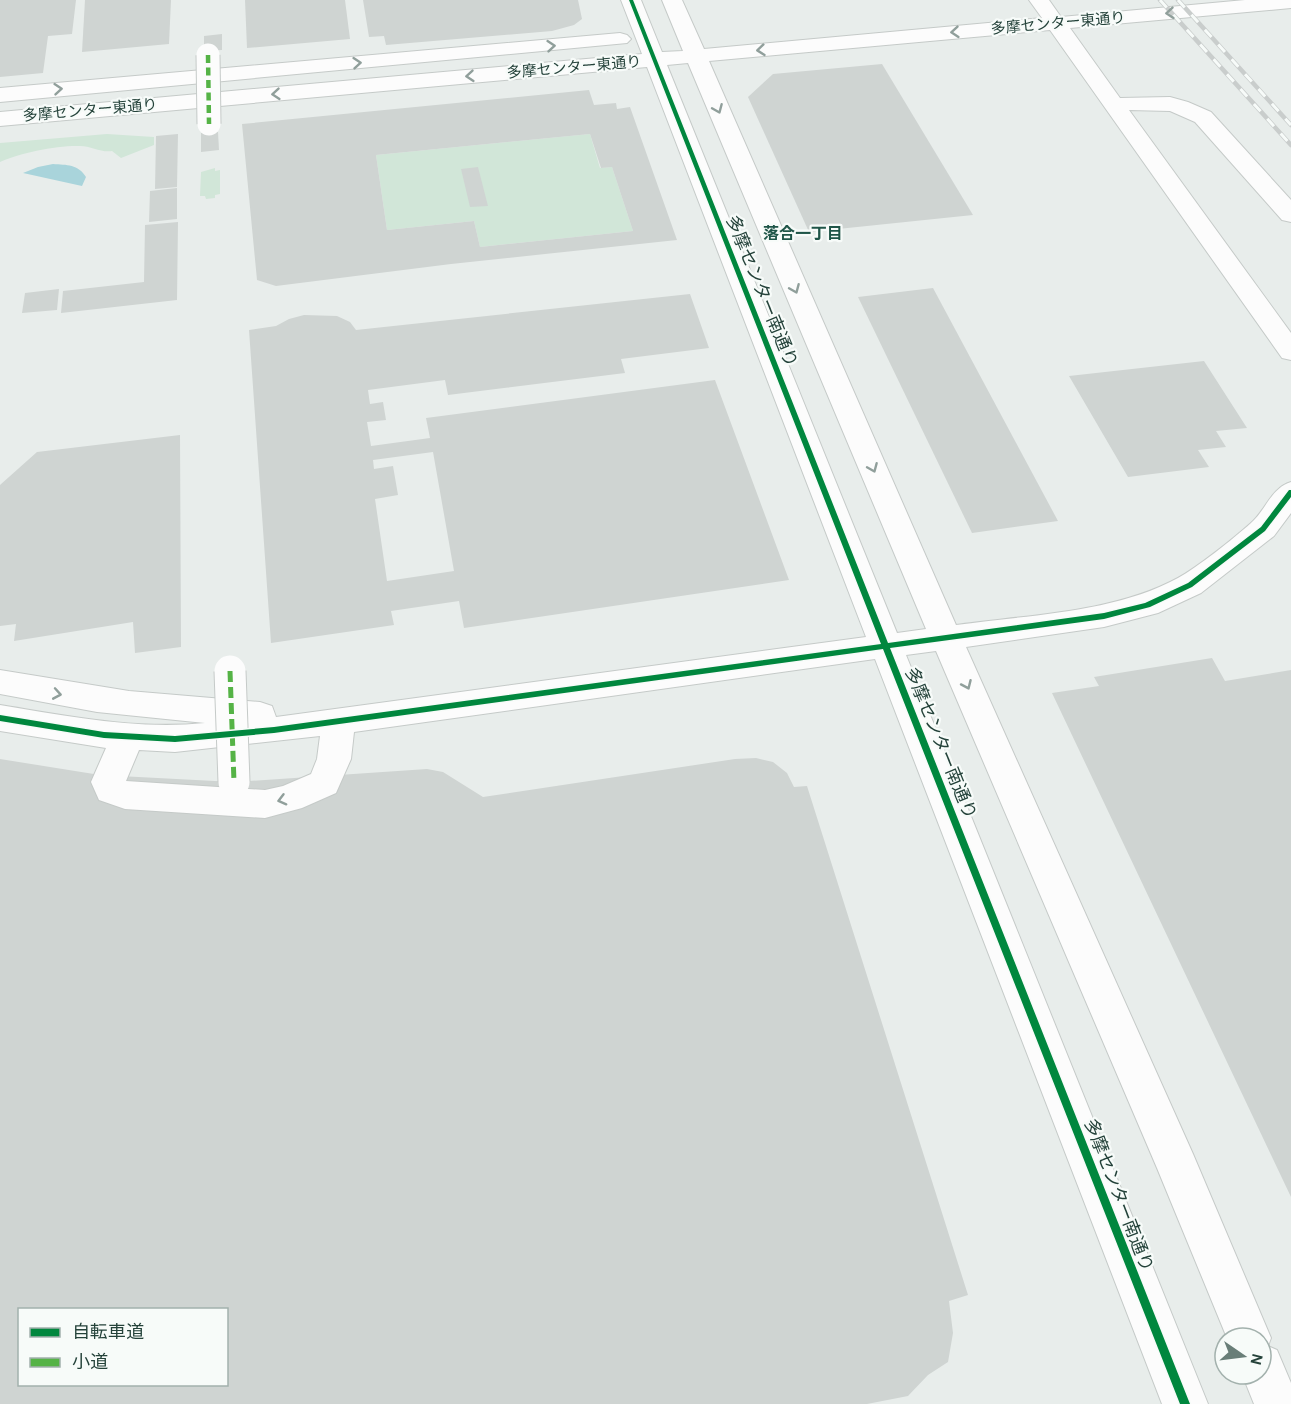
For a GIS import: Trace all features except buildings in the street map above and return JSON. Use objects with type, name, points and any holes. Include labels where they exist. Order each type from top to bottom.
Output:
[{"type":"street","name":"多摩センター南通り","points":[[631,0],[1185,1404]]},
{"type":"street","name":"多摩センター南通り","points":[[672,0],[696,40],[946,638],[1178,1168],[1244,1326]]},
{"type":"street","points":[[1040,2],[1291,352]]},
{"type":"street","name":"多摩センター東通り","points":[[0,118],[405,92],[696,40],[1055,23],[1291,2]]},
{"type":"street","name":"多摩センター東通り","points":[[0,94],[650,48]]},
{"type":"street","points":[[208,55],[209,124]]},
{"type":"street","points":[[1113,105],[1158,101],[1184,106],[1203,117],[1291,215]]},
{"type":"street","points":[[0,718],[104,735],[175,739],[274,730],[1104,616],[1147,605],[1190,585],[1263,529],[1291,492]]},
{"type":"street","points":[[230,671],[234,782]]},
{"type":"street","points":[[0,682],[54,694],[181,710],[353,718]]},
{"type":"street","points":[[128,736],[108,782],[111,790],[125,795],[265,804],[290,798],[324,783],[353,718]]},
{"type":"street","points":[[1269,1386],[1277,1404]]},
{"type":"green space","points":[[107,134],[154,137],[154,145],[121,158],[112,151],[71,146],[50,148],[0,162],[0,143]]},
{"type":"green space","points":[[590,134],[600,168],[612,167],[633,231],[480,247],[474,221],[387,230],[376,155]]},
{"type":"green space","points":[[215,168],[215,171],[220,170],[220,194],[215,195],[215,198],[206,199],[205,196],[200,196],[201,172]]},
{"type":"water","points":[[53,164],[72,166],[83,173],[86,177],[82,186],[23,173]]},
{"type":"railway","points":[[1160,0],[1291,145]]},
{"type":"railway","points":[[1178,0],[1291,125]]},
{"type":"marked path","points":[[208,55],[209,124]]},
{"type":"marked path","points":[[230,671],[234,782]]},
{"type":"cycle path","points":[[631,0],[1185,1404]]},
{"type":"cycle path","points":[[0,718],[104,735],[175,739],[274,730],[1104,616],[1147,605],[1190,585],[1263,529],[1291,492]]},
{"type":"district","name":"落合一丁目","points":[[803,233]]}]
